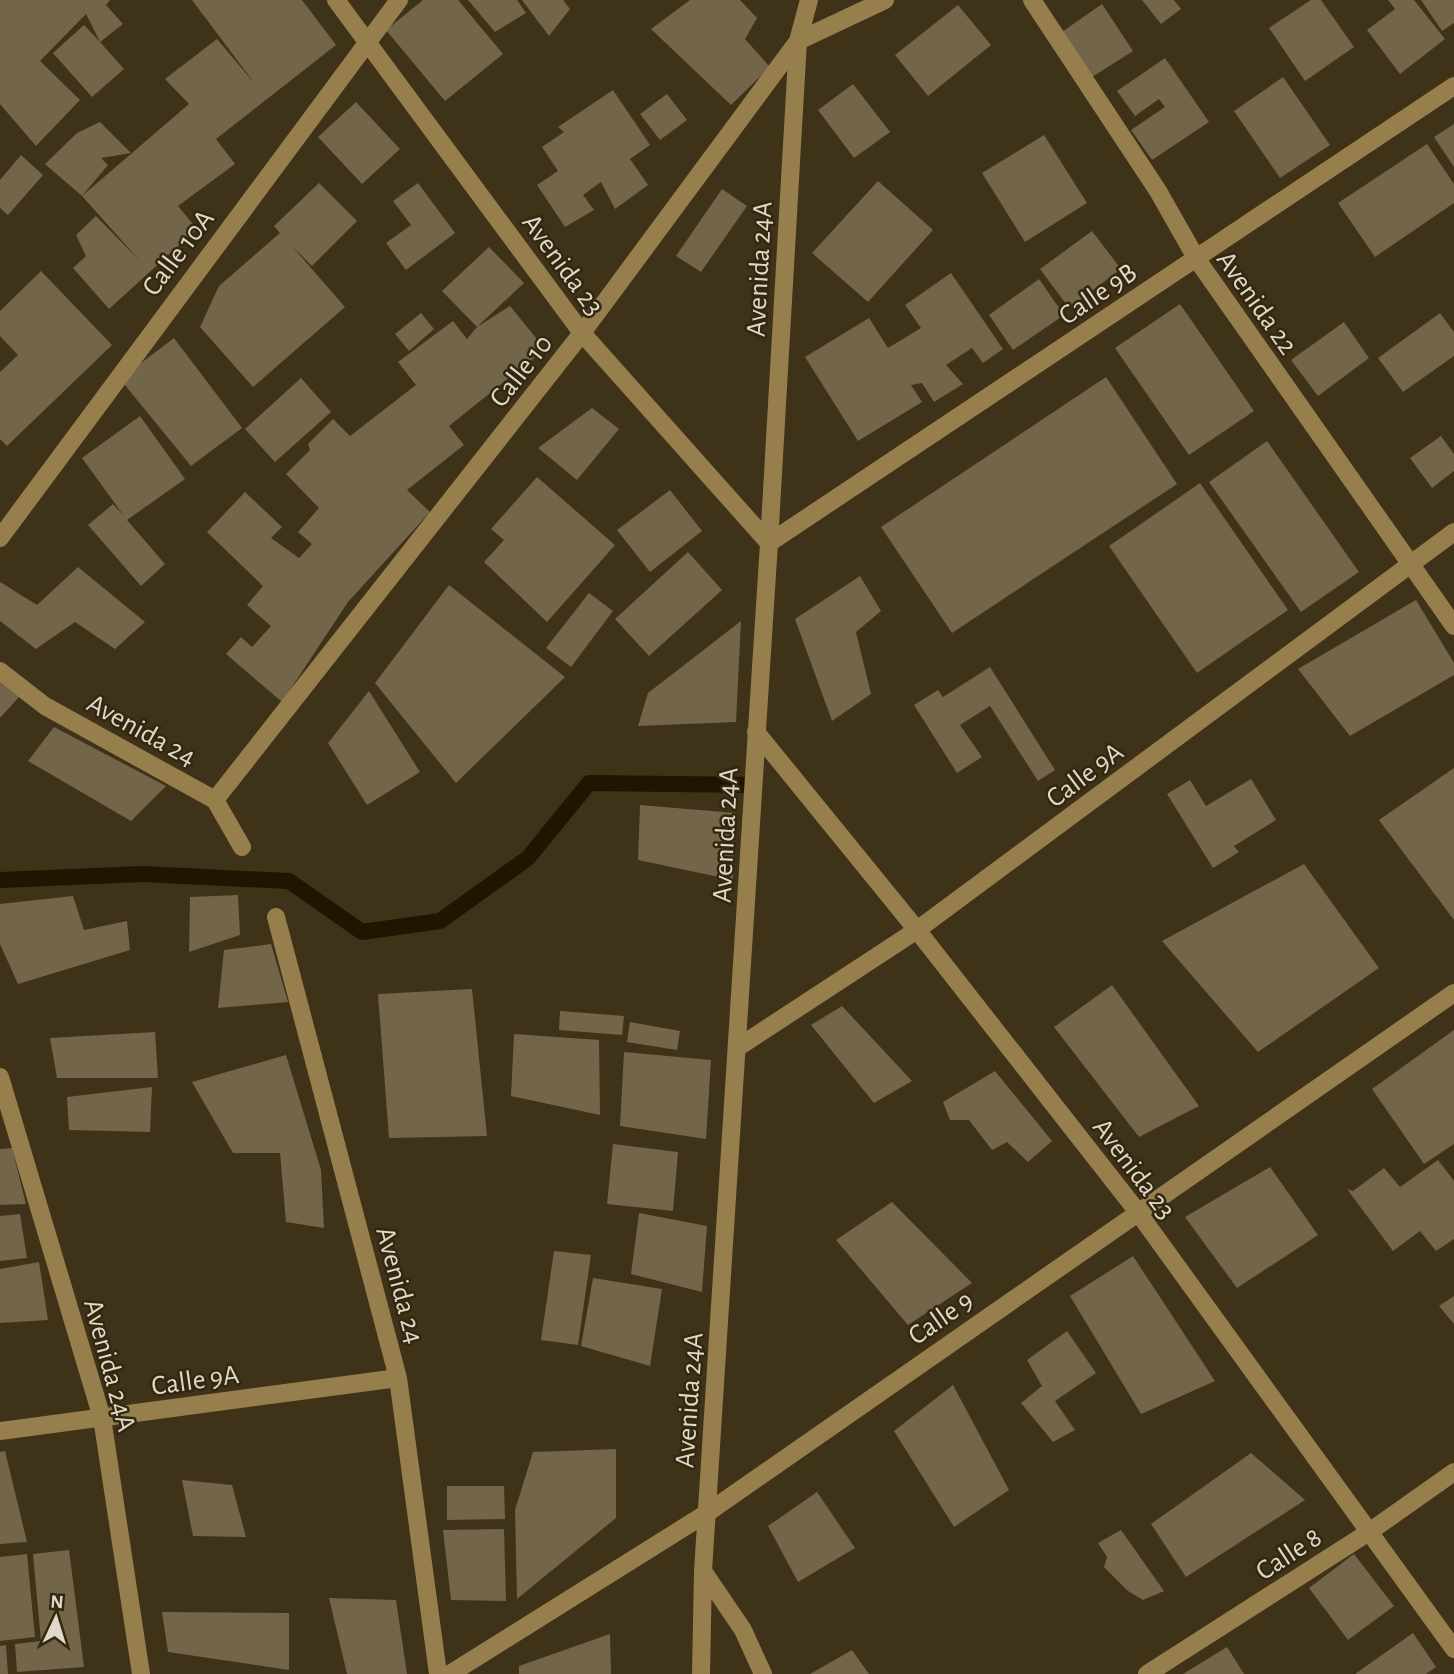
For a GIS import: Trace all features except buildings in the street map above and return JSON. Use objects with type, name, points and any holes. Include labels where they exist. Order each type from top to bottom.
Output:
[{"type":"street","name":"Avenida 23","points":[[336,0],[582,333],[769,543]]},
{"type":"street","name":"Calle 10A","points":[[0,538],[398,0]]},
{"type":"street","name":"Avenida 24A","points":[[701,1674],[702,1571],[769,543],[798,41],[809,0]]},
{"type":"street","name":"Calle 10","points":[[215,800],[582,333],[798,41],[885,0]]},
{"type":"street","name":"Avenida 22","points":[[1032,0],[1158,191],[1196,258],[1454,626]]},
{"type":"street","name":"Calle 9B","points":[[769,543],[1454,86]]},
{"type":"street","name":"Calle 9A","points":[[737,1048],[917,930],[1454,532]]},
{"type":"street","name":"Avenida 24","points":[[0,671],[45,706],[215,800],[242,847]]},
{"type":"street","name":"Avenida 23","points":[[756,732],[917,930],[1137,1211],[1454,1649]]},
{"type":"street","name":"Avenida 24","points":[[276,918],[398,1378],[438,1674]]},
{"type":"street","name":"Calle 9","points":[[450,1674],[707,1513],[1137,1211],[1454,993]]},
{"type":"street","name":"Avenida 24A","points":[[0,1077],[102,1418],[141,1674]]},
{"type":"street","name":"Calle 9A","points":[[0,1430],[398,1378]]},
{"type":"street","name":"Calle 8","points":[[1147,1674],[1369,1532],[1454,1472]]},
{"type":"street","points":[[702,1571],[743,1630],[763,1674]]},
{"type":"waterway","points":[[0,880],[143,874],[289,881],[362,932],[440,921],[528,858],[589,783],[753,785]]}]
